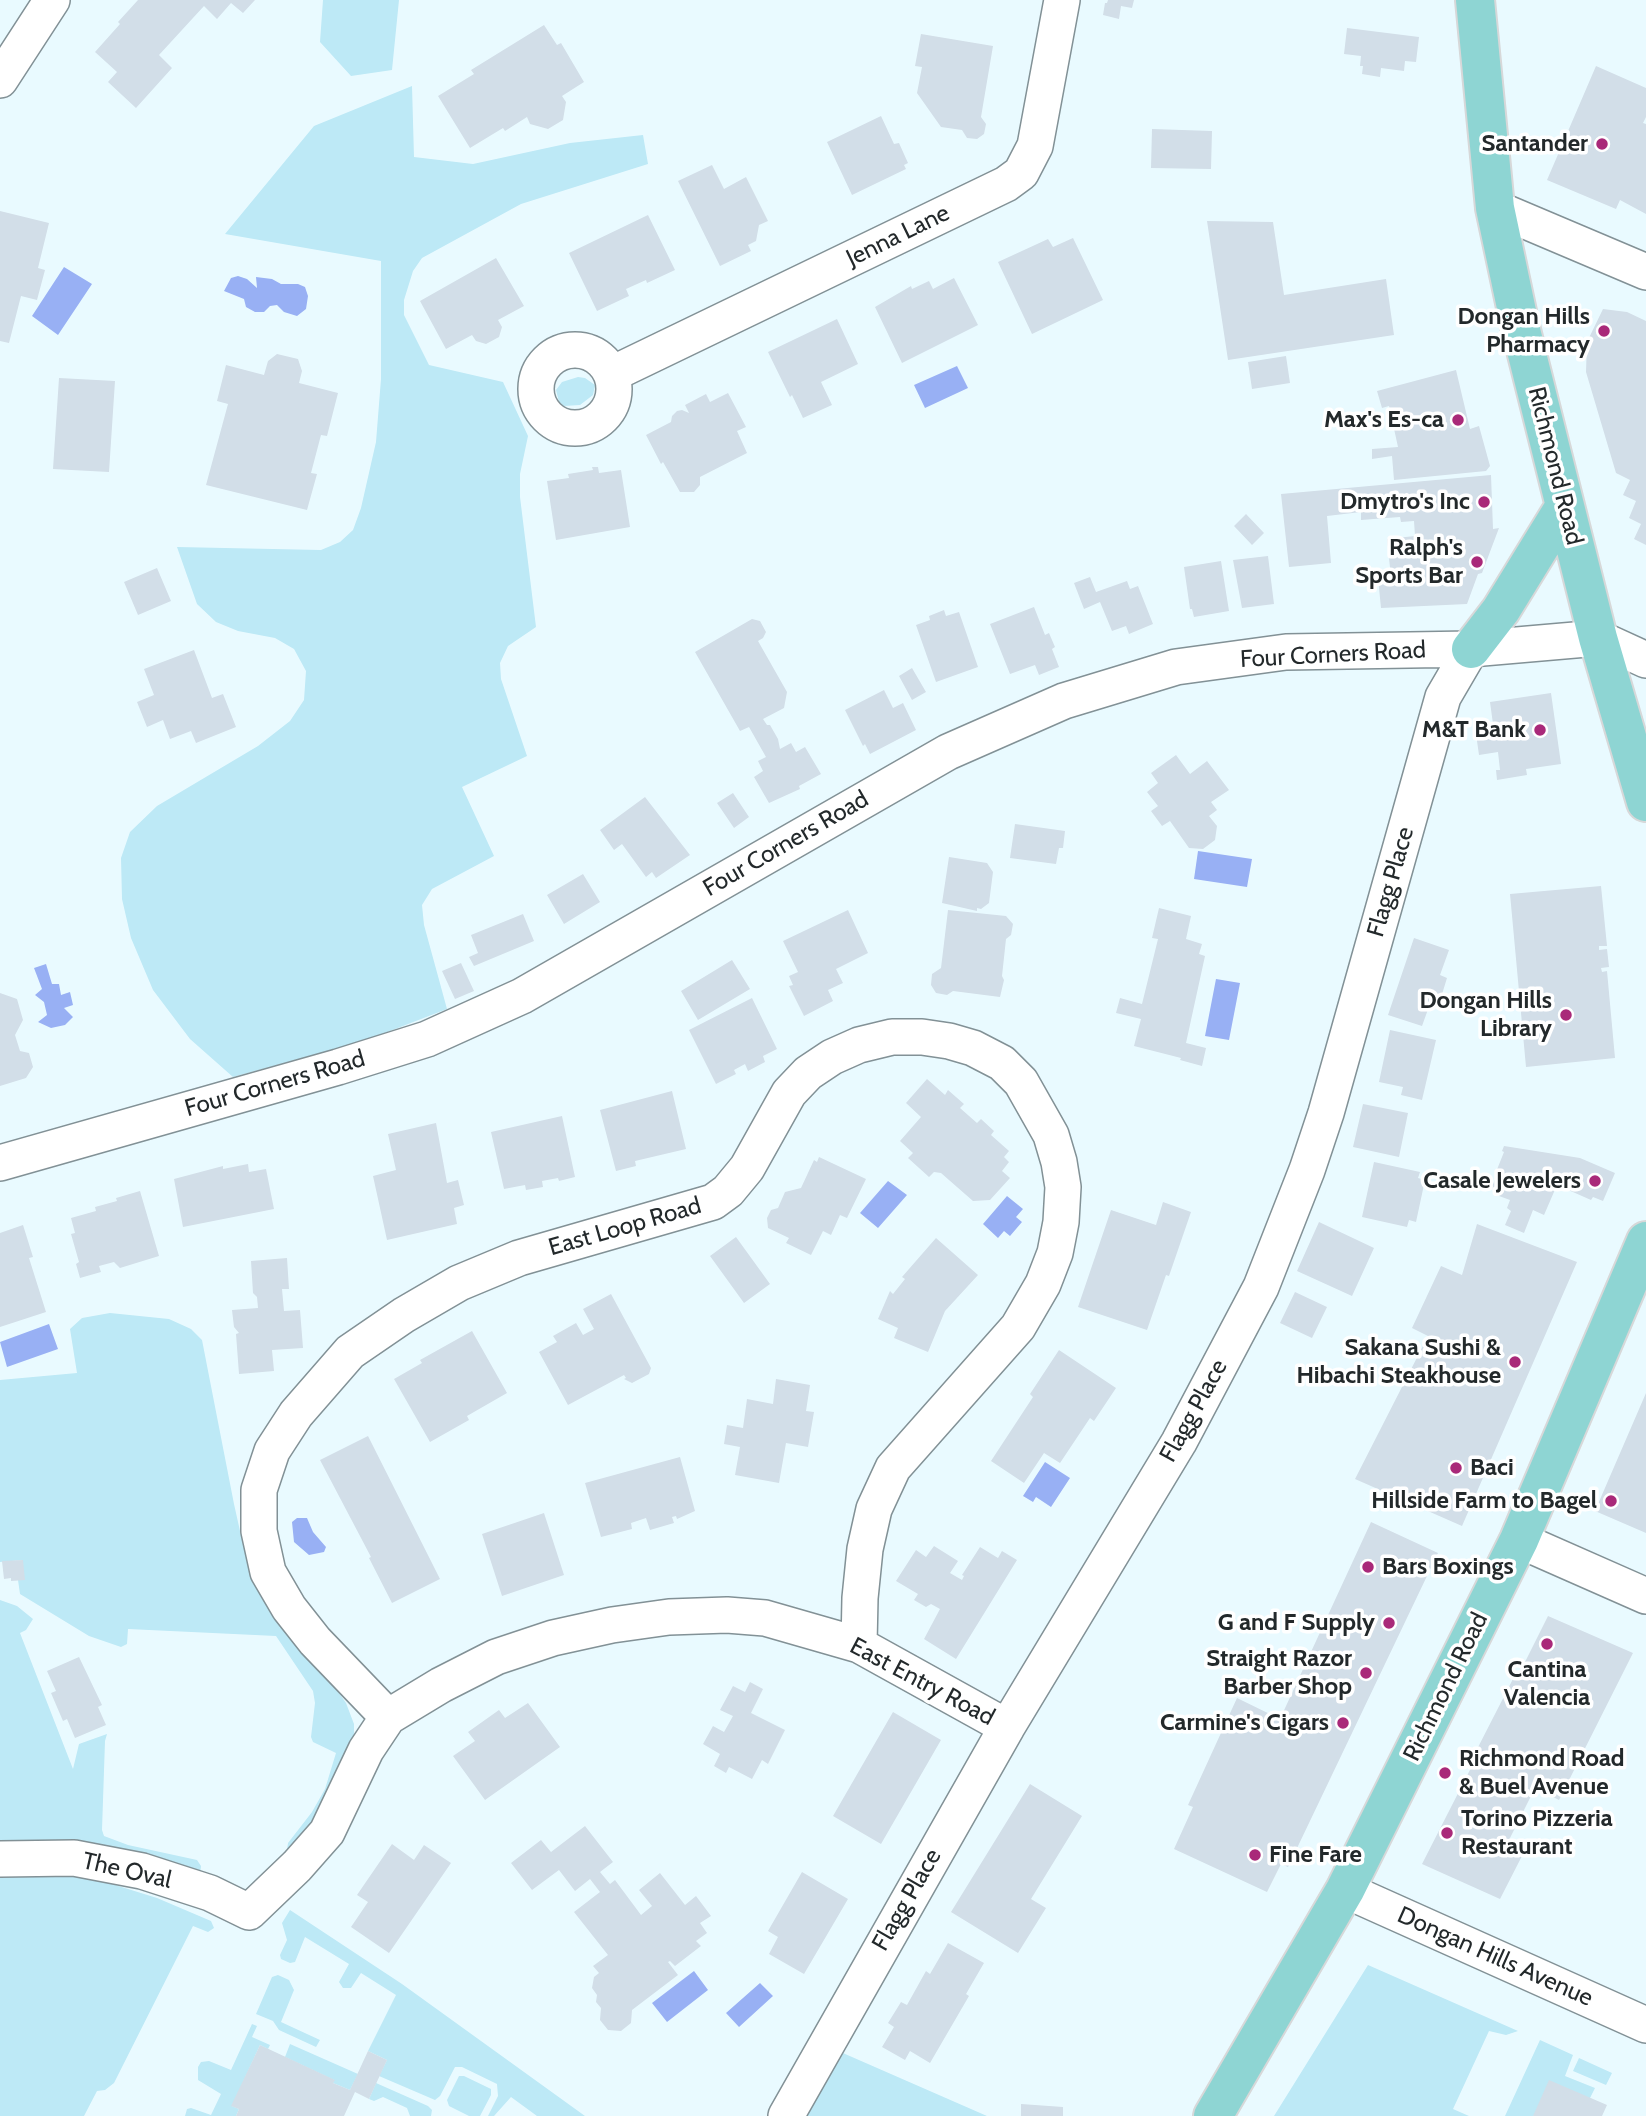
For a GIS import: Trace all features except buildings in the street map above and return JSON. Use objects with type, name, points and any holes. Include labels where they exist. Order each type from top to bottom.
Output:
[{"type":"main road","name":"Richmond Road","points":[[1475,0],[1495,208],[1520,326],[1598,638],[1646,802]]},
{"type":"main road","points":[[1471,649],[1501,610],[1565,506]]},
{"type":"main road","name":"Richmond Road","points":[[1213,2116],[1345,1889],[1519,1540],[1646,1241]]},
{"type":"street","points":[[0,80],[52,0]]},
{"type":"street","name":"Jenna Lane","points":[[612,373],[1006,184],[1021,173],[1035,146],[1062,0]]},
{"type":"street","points":[[1495,208],[1646,272]]},
{"type":"street","points":[[1598,638],[1646,660]]},
{"type":"street","name":"Four Corners Road","points":[[0,1163],[427,1039],[522,996],[948,751],[1064,701],[1175,667],[1286,652],[1471,649],[1598,638]]},
{"type":"street","name":"Flagg Place","points":[[786,2116],[1007,1727],[1179,1442],[1261,1287],[1307,1171],[1326,1113],[1443,697],[1471,649]]},
{"type":"street","name":"East Loop Road","points":[[388,1717],[315,1641],[289,1608],[268,1572],[259,1531],[259,1490],[272,1451],[296,1414],[350,1352],[404,1315],[459,1283],[519,1258],[713,1202],[728,1191],[747,1168],[789,1093],[808,1073],[832,1057],[859,1045],[892,1037],[922,1037],[973,1048],[1002,1063],[1021,1082],[1051,1135],[1059,1162],[1063,1187],[1061,1222],[1055,1253],[1043,1284],[1018,1327],[893,1468],[874,1509],[865,1549],[859,1645]]},
{"type":"street","points":[[1519,1540],[1646,1596]]},
{"type":"street","name":"East Entry Road","points":[[249,1912],[297,1866],[327,1832],[366,1750],[388,1717],[441,1685],[496,1657],[553,1639],[612,1625],[669,1618],[727,1615],[765,1619],[859,1645],[1007,1727]]},
{"type":"street","name":"The Oval","points":[[0,1859],[74,1858],[142,1871],[210,1893],[249,1912]]},
{"type":"street","name":"Dongan Hills Avenue","points":[[1345,1889],[1646,2025]]},
{"type":"shaded area","points":[[323,0],[399,0],[392,70],[351,76],[320,42]]},
{"type":"shaded area","points":[[412,86],[414,157],[473,164],[570,143],[643,135],[648,164],[521,204],[422,258],[413,271],[404,300],[404,315],[429,365],[503,382],[528,436],[520,474],[520,497],[536,627],[508,646],[500,663],[501,679],[527,756],[462,787],[494,856],[432,889],[422,905],[424,925],[447,1009],[364,1041],[233,1077],[190,1039],[153,990],[131,938],[122,899],[121,858],[130,832],[157,806],[258,746],[290,721],[304,700],[306,671],[294,649],[275,638],[238,631],[216,622],[197,604],[177,547],[321,550],[340,542],[353,530],[361,508],[376,442],[381,379],[381,261],[225,234],[314,126]]},
{"type":"shaded area","points":[[578,377],[595,385],[593,395],[580,405],[564,406],[559,402],[556,390],[562,382]]},
{"type":"shaded area","points":[[110,1313],[169,1319],[191,1329],[202,1340],[234,1504],[242,1540],[253,1570],[346,1703],[354,1724],[354,1743],[349,1761],[292,1859],[287,1850],[288,1843],[312,1812],[325,1789],[336,1753],[313,1742],[313,1691],[276,1636],[128,1629],[127,1644],[121,1647],[89,1636],[20,1594],[18,1580],[23,1560],[0,1562],[0,1380],[77,1373],[70,1329],[82,1318]]},
{"type":"shaded area","points":[[0,1600],[17,1606],[33,1619],[26,1630],[20,1633],[73,1769],[79,1744],[107,1734],[102,1830],[104,1836],[128,1845],[197,1860],[201,1866],[200,1875],[0,1845]]},
{"type":"shaded area","points":[[45,1873],[81,1877],[157,1898],[211,1921],[214,1928],[208,1932],[193,1926],[114,2083],[105,2090],[97,2091],[84,2116],[0,2116],[0,1874]]},
{"type":"shaded area","points":[[290,1910],[402,1984],[585,2116],[537,2116],[511,2097],[494,2116],[488,2116],[498,2096],[497,2084],[462,2067],[455,2067],[440,2096],[435,2100],[379,2076],[387,2060],[368,2051],[396,1995],[361,1973],[351,1988],[343,1988],[339,1982],[349,1964],[305,1937],[295,1962],[281,1959],[280,1955],[287,1940],[282,1923]]},
{"type":"shaded area","points":[[1368,1965],[1518,2031],[1506,2035],[1489,2031],[1453,2109],[1469,2116],[1274,2116]]},
{"type":"shaded area","points":[[278,1975],[289,1980],[294,1990],[281,2022],[320,2040],[316,2047],[279,2030],[273,2021],[256,2014],[272,1977]]},
{"type":"shaded area","points":[[252,2024],[257,2026],[252,2037],[270,2045],[268,2049],[260,2045],[232,2106],[239,2109],[236,2116],[185,2116],[187,2109],[191,2108],[211,2115],[221,2094],[198,2080],[198,2067],[201,2062],[209,2061],[231,2070]]},
{"type":"shaded area","points":[[1540,2040],[1573,2055],[1565,2076],[1595,2088],[1590,2098],[1533,2116],[1505,2116]]},
{"type":"shaded area","points":[[290,2044],[358,2074],[350,2090],[285,2057]]},
{"type":"shaded area","points":[[836,2050],[987,2116],[805,2116]]},
{"type":"shaded area","points":[[1579,2058],[1612,2073],[1606,2085],[1573,2071]]},
{"type":"shaded area","points":[[459,2076],[491,2089],[491,2095],[480,2116],[469,2116],[449,2106],[447,2100]]},
{"type":"shaded area","points":[[376,2083],[428,2106],[432,2110],[431,2116],[410,2116],[407,2108],[383,2097],[374,2101],[369,2099]]},
{"type":"water","points":[[64,267],[92,284],[58,335],[32,316]]},
{"type":"water","points":[[238,276],[247,279],[257,288],[256,277],[305,287],[308,296],[306,309],[297,316],[284,312],[277,305],[270,306],[264,312],[255,312],[246,307],[244,299],[224,291],[231,278]]},
{"type":"water","points":[[957,366],[968,388],[925,408],[914,385]]},
{"type":"water","points":[[1198,851],[1252,859],[1247,887],[1194,879]]},
{"type":"water","points":[[46,964],[52,984],[59,984],[61,995],[70,992],[73,1005],[64,1008],[73,1017],[65,1025],[51,1028],[38,1022],[47,1015],[44,1002],[35,995],[42,989],[34,968]]},
{"type":"water","points":[[1216,979],[1240,983],[1229,1040],[1205,1036]]},
{"type":"water","points":[[888,1181],[907,1195],[878,1228],[860,1213]]},
{"type":"water","points":[[1007,1196],[1023,1209],[1016,1217],[1022,1222],[1010,1236],[1004,1231],[998,1238],[983,1224]]},
{"type":"water","points":[[49,1324],[58,1349],[7,1367],[0,1342]]},
{"type":"water","points":[[1045,1462],[1070,1478],[1051,1507],[1036,1497],[1033,1502],[1023,1496]]},
{"type":"water","points":[[297,1518],[307,1518],[313,1532],[326,1547],[324,1552],[309,1555],[294,1542],[292,1522]]},
{"type":"water","points":[[694,1971],[708,1990],[667,2022],[652,2003]]},
{"type":"water","points":[[760,1983],[773,1996],[739,2027],[726,2013]]},
{"type":"place","name":"Santander","points":[[1602,144]]},
{"type":"place","name":"Dongan Hills Pharmacy","points":[[1604,331]]},
{"type":"place","name":"Max's Es-ca","points":[[1458,420]]},
{"type":"place","name":"Dmytro's Inc","points":[[1484,502]]},
{"type":"place","name":"Ralph's Sports Bar","points":[[1477,562]]},
{"type":"place","name":"M&T Bank","points":[[1540,730]]},
{"type":"place","name":"Dongan Hills Library","points":[[1566,1015]]},
{"type":"place","name":"Casale Jewelers","points":[[1595,1181]]},
{"type":"place","name":"Sakana Sushi & Hibachi Steakhouse","points":[[1515,1362]]},
{"type":"place","name":"Baci","points":[[1456,1468]]},
{"type":"place","name":"Hillside Farm to Bagel","points":[[1611,1501]]},
{"type":"place","name":"Bars Boxings","points":[[1368,1567]]},
{"type":"place","name":"G and F Supply","points":[[1389,1623]]},
{"type":"place","name":"Cantina Valencia","points":[[1547,1644]]},
{"type":"place","name":"Straight Razor Barber Shop","points":[[1366,1673]]},
{"type":"place","name":"Carmine's Cigars","points":[[1343,1723]]},
{"type":"place","name":"Richmond Road & Buel Avenue","points":[[1445,1773]]},
{"type":"place","name":"Torino Pizzeria Restaurant","points":[[1447,1833]]},
{"type":"place","name":"Fine Fare","points":[[1255,1855]]}]
